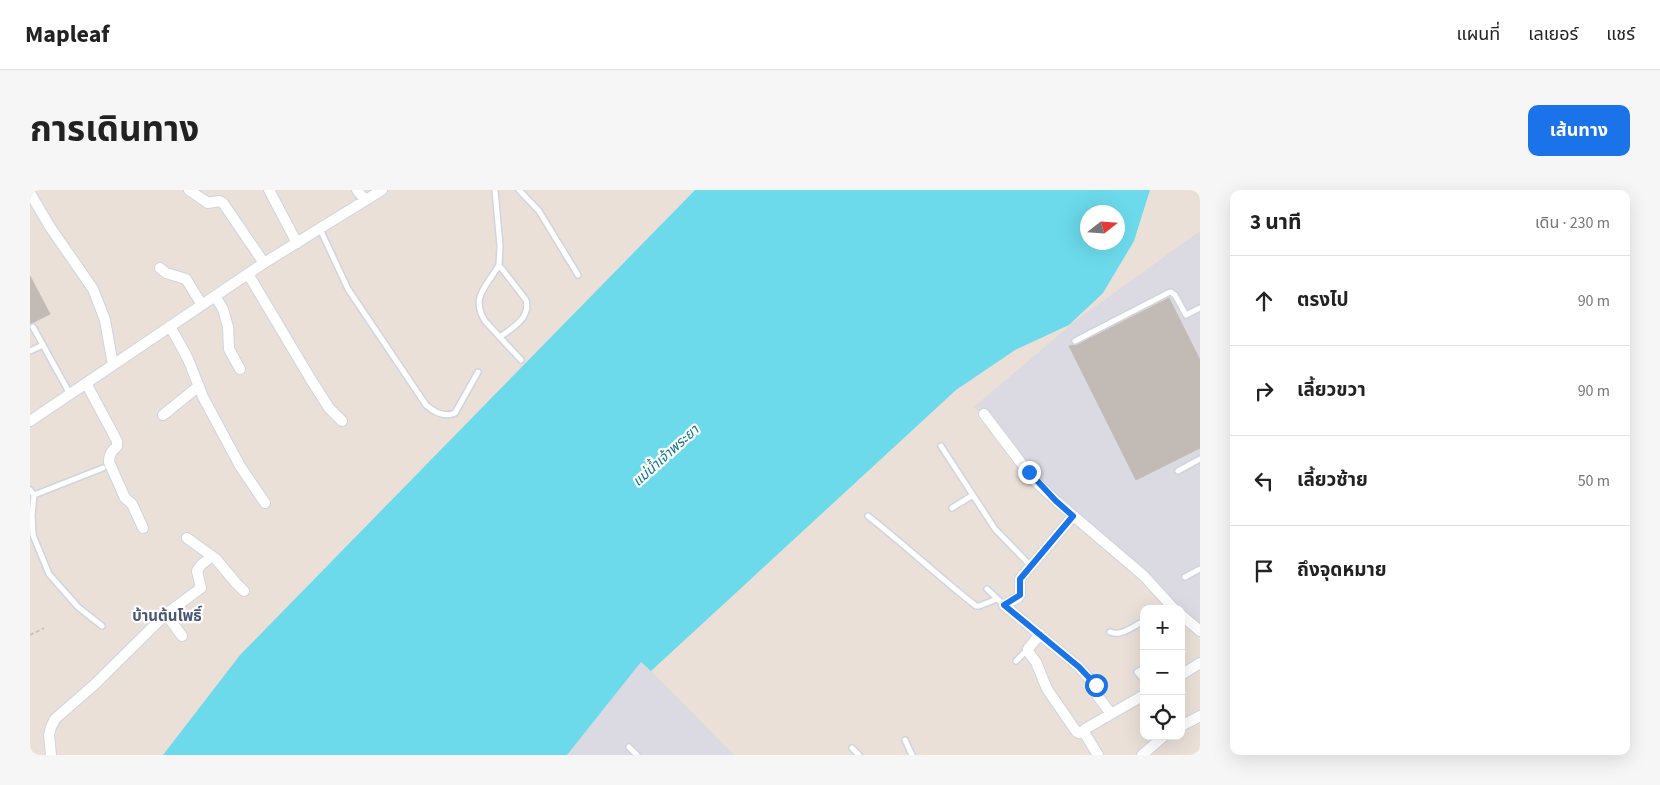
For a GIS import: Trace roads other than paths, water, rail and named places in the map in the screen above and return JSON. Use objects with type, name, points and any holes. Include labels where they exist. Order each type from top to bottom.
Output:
[{"type":"street","points":[[189,190],[208,203],[219,201],[223,203],[264,263]]},
{"type":"street","points":[[269,190],[298,243]]},
{"type":"street","points":[[357,190],[369,195]]},
{"type":"street","points":[[30,421],[264,263],[298,243],[369,195],[382,190]]},
{"type":"street","points":[[30,193],[50,227],[93,289],[105,320],[113,365]]},
{"type":"street","points":[[160,268],[166,273],[186,280],[202,305]]},
{"type":"street","points":[[248,274],[329,408],[342,421]]},
{"type":"street","points":[[215,296],[223,309],[228,327],[229,349],[240,369]]},
{"type":"street","points":[[170,326],[240,466],[265,503]]},
{"type":"street","points":[[86,383],[117,441],[117,446],[111,452],[109,462],[124,498],[132,504],[143,528]]},
{"type":"street","points":[[163,415],[199,386]]},
{"type":"street","points":[[984,414],[1034,480],[1144,576],[1171,605]]},
{"type":"street","points":[[1000,602],[1020,595],[1020,579],[1073,516]]},
{"type":"street","points":[[187,538],[212,556],[244,591]]},
{"type":"street","points":[[51,755],[49,735],[55,719],[94,685],[166,614],[201,588],[197,571],[212,556]]},
{"type":"street","points":[[1000,602],[1079,667],[1096,685],[1097,697],[1111,714]]},
{"type":"street","points":[[166,614],[182,636]]},
{"type":"street","points":[[1185,618],[1200,631]]},
{"type":"street","points":[[1040,634],[1028,649],[1028,653],[1036,662],[1047,690],[1078,733],[1140,698]]},
{"type":"street","points":[[1185,672],[1200,663]]},
{"type":"street","points":[[1185,724],[1200,716]]},
{"type":"street","points":[[1084,731],[1098,755]]},
{"type":"street","points":[[1142,755],[1159,740]]},
{"type":"lane","points":[[495,190],[500,246],[499,265],[479,297],[478,306],[480,314],[485,321],[522,360]]},
{"type":"lane","points":[[519,190],[539,211],[578,275]]},
{"type":"lane","points":[[320,228],[348,289],[426,405],[434,412],[450,415],[455,413],[478,372]]},
{"type":"lane","points":[[499,265],[526,300],[528,306],[524,318],[500,337]]},
{"type":"lane","points":[[1075,341],[1171,292],[1175,295],[1186,315],[1200,308]]},
{"type":"lane","points":[[33,327],[70,394]]},
{"type":"lane","points":[[30,351],[44,345]]},
{"type":"lane","points":[[940,446],[994,529],[1030,565]]},
{"type":"lane","points":[[1178,470],[1200,459]]},
{"type":"lane","points":[[102,626],[78,608],[49,574],[33,535],[32,492],[103,468]]},
{"type":"lane","points":[[952,508],[973,495]]},
{"type":"lane","points":[[868,516],[976,606],[1000,602]]},
{"type":"lane","points":[[1186,577],[1200,569]]},
{"type":"lane","points":[[987,589],[1000,602]]},
{"type":"lane","points":[[1110,632],[1120,634],[1140,623]]},
{"type":"lane","points":[[1016,661],[1028,649]]},
{"type":"lane","points":[[905,740],[912,755]]},
{"type":"lane","points":[[629,747],[637,755]]},
{"type":"lane","points":[[852,748],[859,755]]},
{"type":"water","name":"แม่น้ำเจ้าพระยา","points":[[695,190],[1150,190],[1134,241],[1103,293],[1069,325],[1015,350],[956,390],[651,671],[641,662],[567,755],[163,755],[240,655]]},
{"type":"district","name":"บ้านต้นโพธิ์","points":[[167,616]]}]
